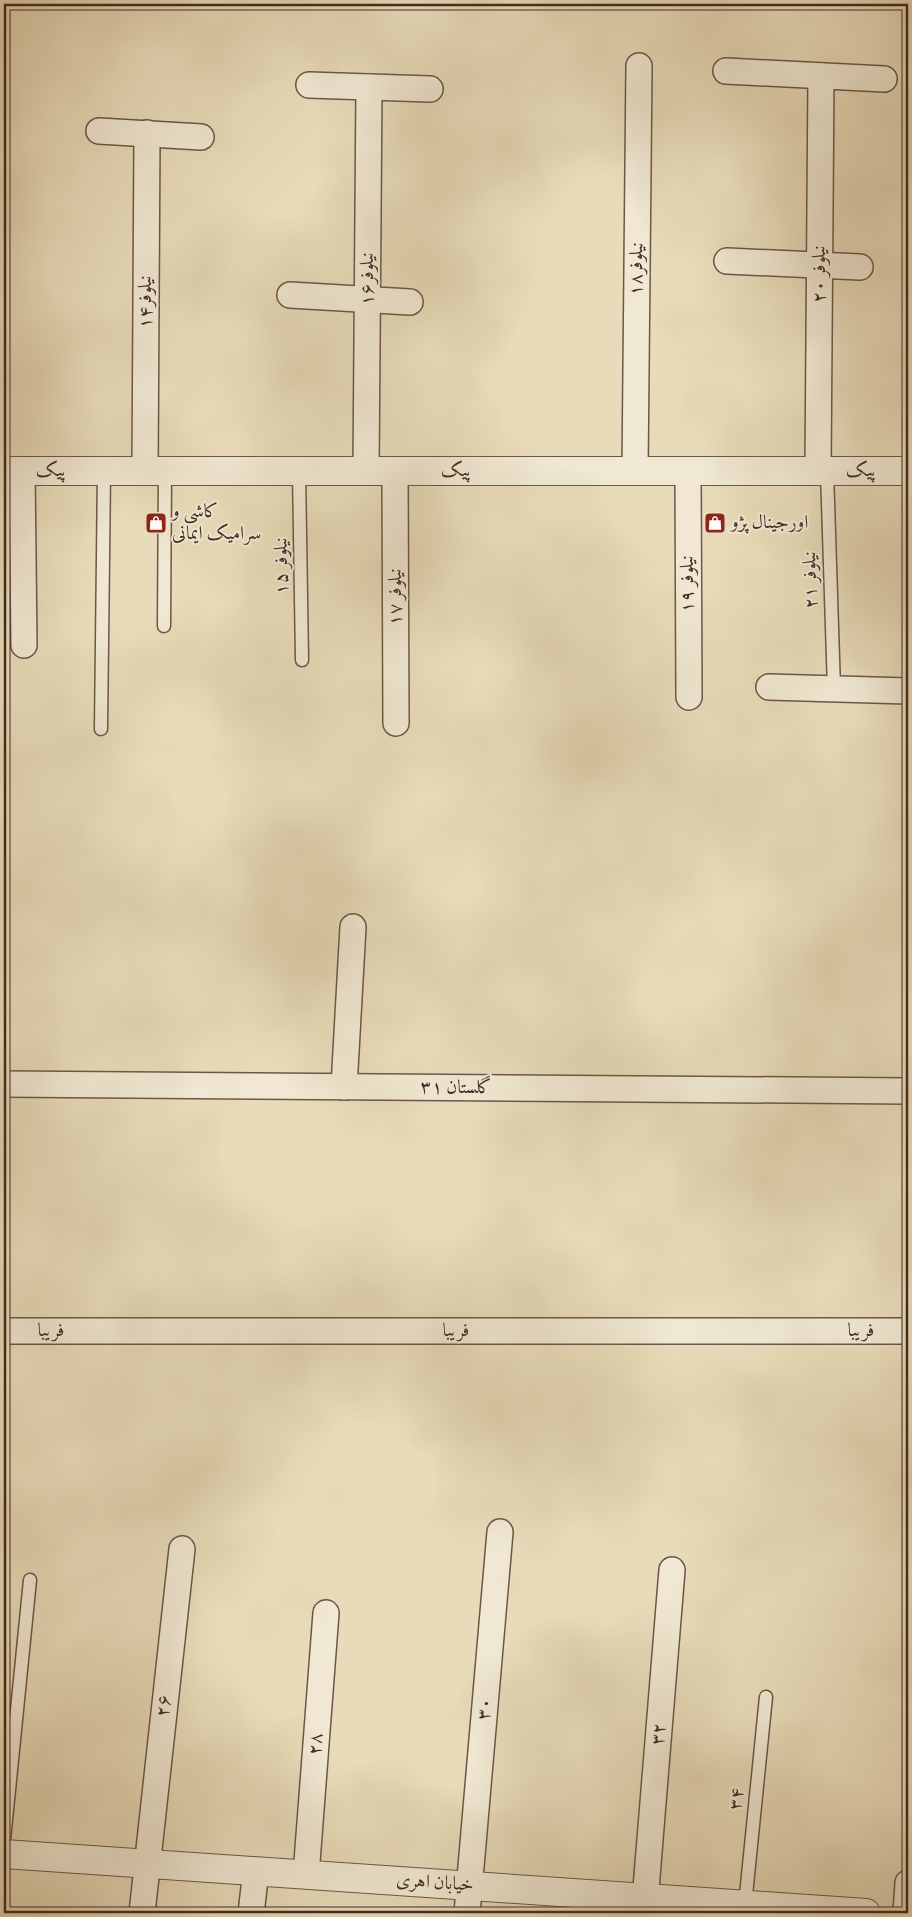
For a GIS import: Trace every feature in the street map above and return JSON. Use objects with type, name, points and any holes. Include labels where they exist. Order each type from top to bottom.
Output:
[{"type":"street","name":"نیلوفر۱۸","points":[[635,471],[639,66]]},
{"type":"street","points":[[726,72],[884,79]]},
{"type":"street","name":"نیلوفر ۲۰","points":[[821,76],[822,471]]},
{"type":"street","points":[[309,86],[430,89]]},
{"type":"street","name":"نیلوفر۱۶","points":[[366,471],[369,87]]},
{"type":"street","points":[[99,131],[202,137]]},
{"type":"street","name":"نیلوفر۱۴","points":[[147,133],[155,471]]},
{"type":"street","points":[[727,261],[860,267]]},
{"type":"street","points":[[290,295],[410,302]]},
{"type":"street","name":"پیک","points":[[13,471],[908,471]]},
{"type":"street","points":[[13,471],[24,645]]},
{"type":"street","name":"نیلوفر ۱۷","points":[[395,471],[396,723]]},
{"type":"street","name":"نیلوفر ۱۹","points":[[688,471],[689,697]]},
{"type":"street","points":[[769,687],[908,691]]},
{"type":"street","points":[[344,1087],[354,927]]},
{"type":"street","name":"گلستان ۳۱","points":[[4,1084],[908,1091]]},
{"type":"street","name":"فریبا","points":[[4,1331],[908,1330]]},
{"type":"street","name":"۳۰","points":[[467,1913],[500,1532]]},
{"type":"street","name":"۲۶","points":[[142,1913],[182,1549]]},
{"type":"street","name":"۳۲","points":[[645,1906],[672,1570]]},
{"type":"street","name":"۲۸","points":[[306,1875],[326,1613]]},
{"type":"street","name":"خیابان اهری","points":[[4,1854],[469,1886],[645,1906],[866,1913]]},
{"type":"street","points":[[251,1913],[256,1871]]},
{"type":"street","points":[[906,1913],[908,1883]]},
{"type":"lane","points":[[101,729],[104,471]]},
{"type":"lane","points":[[155,471],[164,626]]},
{"type":"lane","name":"نیلوفر ۱۵","points":[[299,471],[302,660]]},
{"type":"lane","name":"نیلوفر ۲۱","points":[[822,471],[834,689]]},
{"type":"lane","points":[[4,1840],[30,1580]]},
{"type":"lane","name":"۳۴","points":[[744,1909],[766,1697]]},
{"type":"place","name":"کاشی و سرامیک ایمانی","points":[[156,523]]},
{"type":"place","name":"اورجینال پژو","points":[[715,523]]}]
